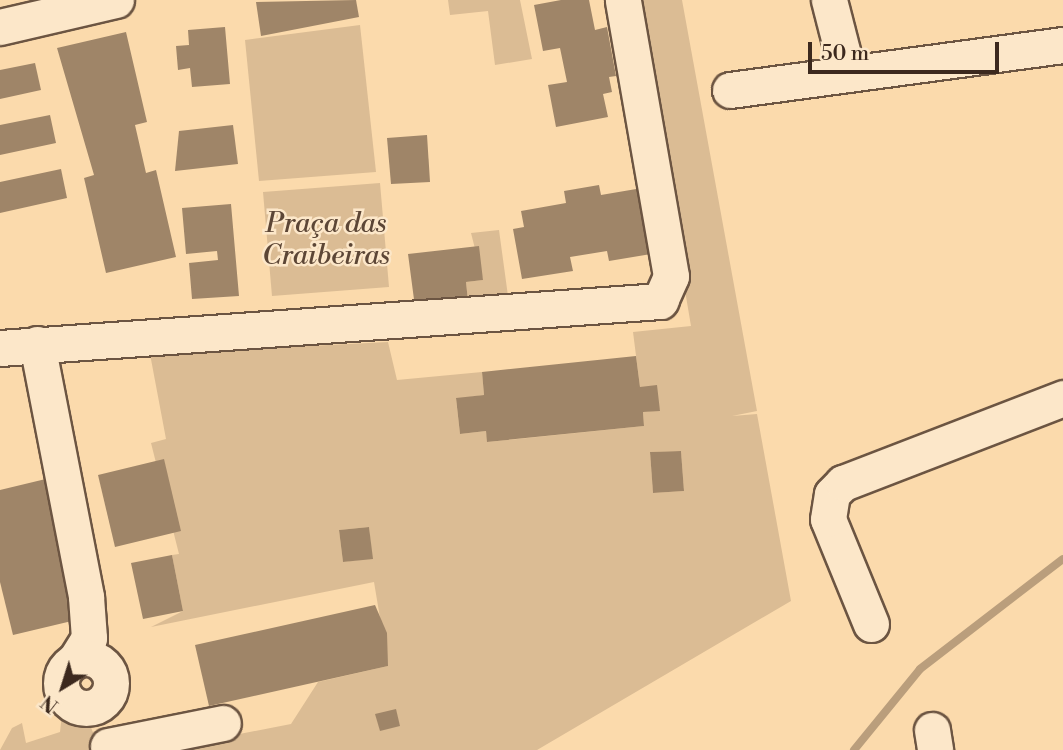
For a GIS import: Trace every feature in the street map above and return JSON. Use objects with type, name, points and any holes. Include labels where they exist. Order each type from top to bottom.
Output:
[{"type":"street","points":[[0,27],[116,0]]},
{"type":"street","points":[[0,348],[660,302],[671,276],[624,0]]},
{"type":"street","points":[[829,0],[848,74]]},
{"type":"street","points":[[730,90],[1063,45]]},
{"type":"street","points":[[37,344],[86,597],[89,638],[61,683],[68,701],[86,708],[109,691],[113,744],[223,723]]},
{"type":"street","points":[[871,624],[826,505],[843,483],[1063,398]]},
{"type":"green space","points":[[448,0],[520,0],[532,59],[495,65],[488,11],[450,15]]},
{"type":"green space","points":[[636,0],[682,0],[757,411],[732,416],[757,414],[791,601],[537,750],[158,750],[291,724],[318,682],[388,666],[374,582],[151,627],[183,611],[172,555],[179,554],[151,443],[166,439],[150,354],[388,342],[397,380],[482,372],[484,395],[456,399],[460,434],[486,431],[488,442],[644,426],[643,412],[660,410],[640,387],[633,332],[691,326]],"holes":[[[681,451],[684,491],[653,493],[650,452]],[[369,527],[372,558],[343,562],[339,530]]]},
{"type":"green space","points":[[360,25],[376,172],[259,181],[245,40]]},
{"type":"green space","name":"Praça das Craibeiras","points":[[380,183],[389,287],[272,296],[263,192]]},
{"type":"green space","points":[[499,230],[508,296],[468,301],[466,282],[483,280],[471,233]]},
{"type":"green space","points":[[62,714],[90,725],[100,750],[0,750],[12,728],[22,723],[26,743],[60,732]]},
{"type":"building","points":[[356,0],[359,17],[261,36],[256,2]]},
{"type":"building","points":[[561,0],[589,0],[595,30],[607,27],[616,76],[609,77],[612,92],[603,94],[608,117],[556,127],[548,85],[567,82],[560,48],[543,51],[534,5]]},
{"type":"building","points":[[225,27],[230,84],[192,87],[190,68],[178,70],[176,46],[189,45],[188,30]]},
{"type":"building","points":[[126,32],[147,122],[135,125],[146,173],[156,170],[176,257],[106,273],[84,178],[94,175],[57,48]]},
{"type":"building","points":[[35,63],[41,90],[0,99],[0,70]]},
{"type":"building","points":[[50,115],[56,143],[0,155],[0,125]]},
{"type":"building","points":[[233,125],[238,164],[175,171],[179,131]]},
{"type":"building","points":[[427,135],[430,182],[391,184],[387,138]]},
{"type":"building","points":[[61,169],[67,198],[0,213],[0,182]]},
{"type":"building","points":[[599,185],[601,195],[648,187],[651,254],[609,261],[607,251],[570,257],[573,271],[522,279],[513,229],[524,227],[521,211],[566,203],[564,191]]},
{"type":"building","points":[[231,204],[239,296],[192,299],[189,263],[218,260],[217,251],[186,254],[182,208]]},
{"type":"building","points":[[479,246],[483,280],[466,282],[468,301],[415,307],[408,254]]},
{"type":"building","points":[[636,356],[640,387],[657,385],[660,411],[643,412],[644,426],[487,442],[486,431],[460,434],[456,398],[484,395],[482,372]]},
{"type":"building","points":[[681,451],[684,491],[653,493],[650,452]]},
{"type":"building","points":[[164,459],[181,531],[115,547],[98,475]]},
{"type":"building","points":[[54,477],[76,620],[13,635],[0,582],[0,490]]},
{"type":"building","points":[[369,527],[373,559],[343,562],[339,530]]},
{"type":"building","points":[[172,555],[183,611],[143,619],[131,563]]},
{"type":"building","points":[[375,605],[387,633],[388,666],[209,706],[195,645]]},
{"type":"building","points":[[396,709],[400,726],[380,731],[375,714]]},
{"type":"waterway","points":[[854,750],[920,669],[1063,559]]}]
